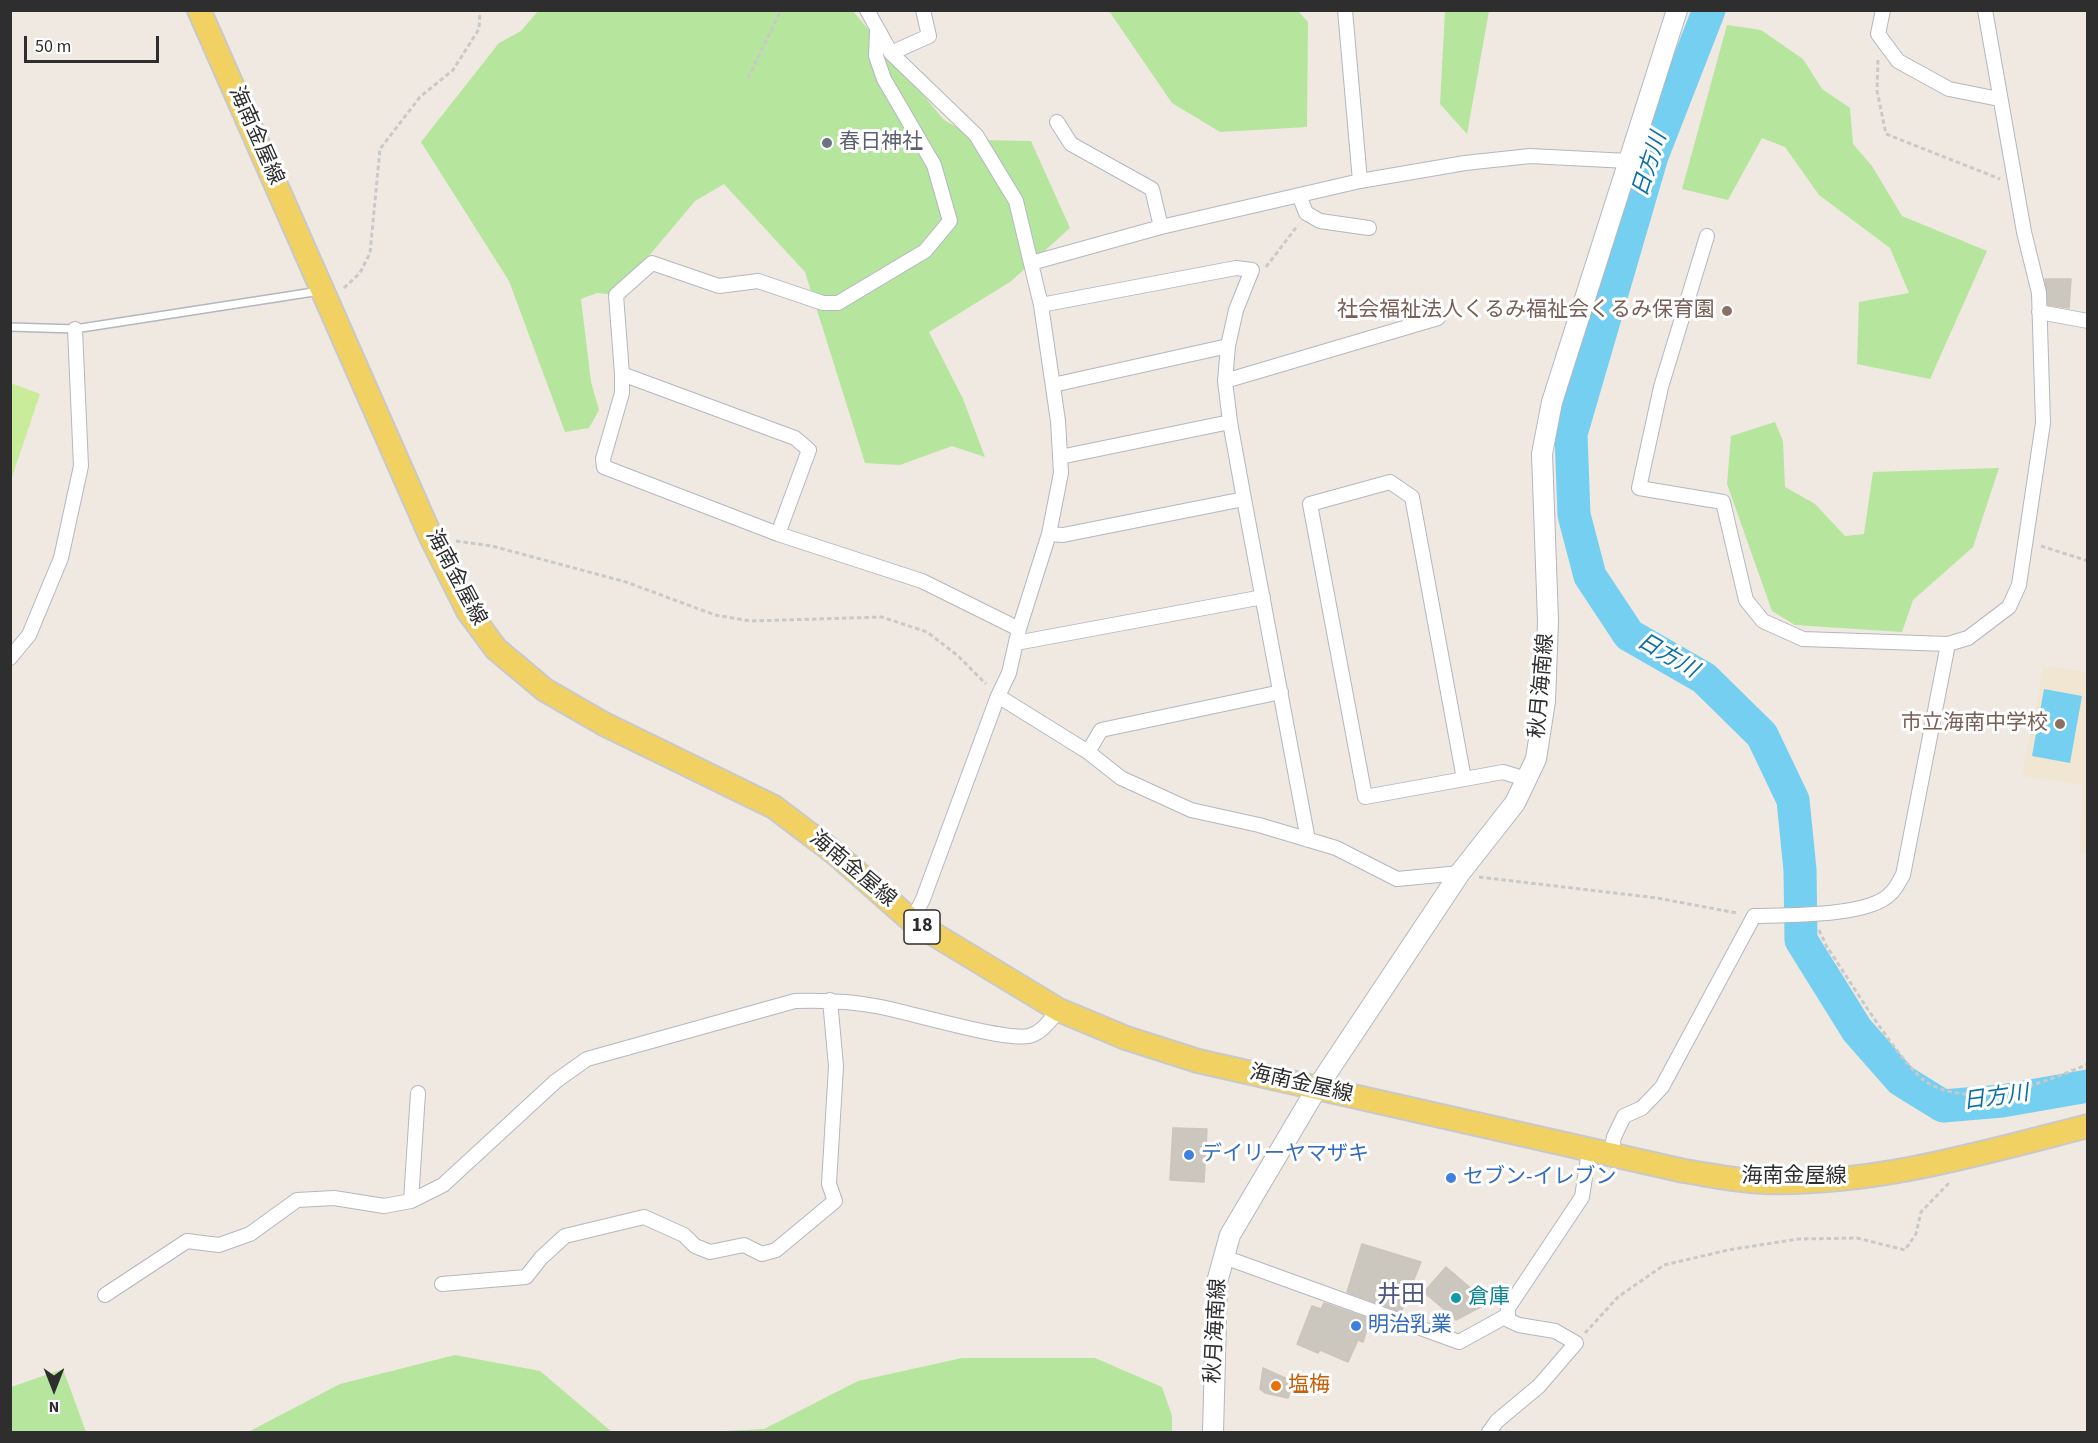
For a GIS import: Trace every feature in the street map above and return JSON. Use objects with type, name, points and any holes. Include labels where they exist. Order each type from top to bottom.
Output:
[{"type":"main road","name":"海南金屋線","points":[[199,10],[431,537],[468,611],[495,649],[545,690],[604,724],[774,807],[836,854],[912,921],[1059,1010],[1126,1038],[1198,1061],[1588,1151],[1684,1171],[1764,1182],[1849,1178],[1940,1164],[2088,1126]]},
{"type":"main road","name":"秋月海南線","points":[[1213,1432],[1217,1282],[1230,1235],[1317,1088],[1460,873],[1515,802],[1536,759],[1545,702],[1548,621],[1542,454],[1552,402],[1677,10]]},
{"type":"street","points":[[867,10],[891,54],[976,135],[1016,201],[1041,305],[1053,385],[1061,473],[1049,534],[1019,629],[1009,673],[998,696],[923,899],[912,921]]},
{"type":"street","points":[[891,54],[929,36],[923,10]]},
{"type":"street","points":[[1345,10],[1360,181]]},
{"type":"street","points":[[1883,10],[1878,34],[1898,61],[1949,89],[1999,99]]},
{"type":"street","points":[[1707,237],[1661,387],[1639,488],[1723,502],[1746,600],[1762,621],[1803,639],[1948,644],[1968,638],[2009,607],[2019,585],[2023,541],[2036,477],[2043,423],[2039,293],[2015,185],[1985,10]]},
{"type":"street","points":[[877,31],[876,57],[884,79],[933,165],[950,221],[925,251],[838,303],[823,303],[758,281],[719,286],[652,263],[616,295],[622,393],[603,459],[604,467],[778,534],[922,581],[1019,629]]},
{"type":"street","points":[[1057,122],[1071,144],[1152,189],[1161,227]]},
{"type":"street","points":[[1031,262],[1161,227],[1360,181],[1465,163],[1530,156],[1628,161]]},
{"type":"street","points":[[1299,195],[1306,213],[1320,221],[1369,228]]},
{"type":"street","points":[[1041,305],[1236,268],[1252,270],[1236,310],[1228,346],[1225,381],[1230,422],[1308,840]]},
{"type":"street","points":[[2039,312],[2088,321]]},
{"type":"street","points":[[1225,381],[1438,318]]},
{"type":"street","points":[[10,658],[29,635],[61,558],[81,466],[75,329]]},
{"type":"street","points":[[1053,385],[1228,346]]},
{"type":"street","points":[[622,374],[795,438],[809,450],[778,534]]},
{"type":"street","points":[[1060,457],[1230,422]]},
{"type":"street","points":[[1464,779],[1412,497],[1390,482],[1310,504],[1365,797],[1503,772],[1526,779]]},
{"type":"street","points":[[1049,534],[1063,535],[1244,499]]},
{"type":"street","points":[[1016,644],[1263,597]]},
{"type":"street","points":[[1611,1155],[1614,1137],[1624,1116],[1642,1108],[1662,1087],[1754,916],[1816,915],[1858,908],[1890,896],[1903,875],[1948,644]]},
{"type":"street","points":[[1088,752],[1101,730],[1281,692]]},
{"type":"street","points":[[998,696],[1088,752],[1121,778],[1191,810],[1259,825],[1336,848],[1397,879],[1460,873]]},
{"type":"street","points":[[105,1295],[187,1241],[219,1245],[250,1234],[297,1200],[334,1198],[384,1206],[411,1201],[442,1185],[556,1081],[587,1059],[795,1001],[830,1000],[878,1006],[999,1033],[1026,1036],[1040,1032],[1059,1010]]},
{"type":"street","points":[[442,1284],[526,1277],[541,1258],[565,1236],[644,1217],[684,1235],[695,1246],[710,1252],[744,1245],[762,1254],[776,1250],[835,1202],[829,1184],[836,1066],[830,1000]]},
{"type":"street","points":[[411,1201],[418,1093]]},
{"type":"street","points":[[1489,1432],[1497,1421],[1539,1386],[1576,1344],[1555,1331],[1519,1325],[1508,1320],[1508,1308],[1582,1197],[1588,1151]]},
{"type":"street","points":[[1224,1257],[1458,1342],[1508,1315]]},
{"type":"lane","points":[[10,327],[75,329],[323,290]]},
{"type":"path","points":[[323,290],[347,288],[360,273],[370,253],[380,149],[420,97],[453,70],[479,29],[480,10]]},
{"type":"path","points":[[748,78],[781,10]]},
{"type":"path","points":[[1878,34],[1877,91],[1886,134],[2015,185]]},
{"type":"path","points":[[1252,270],[1268,266],[1306,213]]},
{"type":"path","points":[[431,537],[492,546],[626,582],[714,615],[751,621],[882,617],[927,632],[957,656],[998,696]]},
{"type":"path","points":[[2023,541],[2088,561]]},
{"type":"path","points":[[1460,873],[1503,882],[1657,898],[1754,916]]},
{"type":"path","points":[[1816,915],[1827,947],[1905,1061],[1927,1083],[1974,1095],[1996,1093],[2060,1076],[2088,1064]]},
{"type":"path","points":[[1576,1344],[1618,1298],[1664,1265],[1728,1250],[1798,1239],[1857,1238],[1905,1250],[1916,1234],[1921,1212],[1948,1184],[1940,1164]]},
{"type":"shaded area","name":"市立海南中学校","points":[[2044,666],[2087,672],[2087,854],[2080,854],[2082,785],[2022,776]]},
{"type":"green space","points":[[538,11],[853,11],[944,120],[980,140],[1031,141],[1070,228],[1010,282],[929,332],[963,399],[985,457],[952,446],[900,465],[865,463],[805,272],[724,184],[695,201],[616,295],[597,293],[581,299],[591,382],[599,410],[589,428],[565,432],[509,281],[421,142],[499,43],[521,31]]},
{"type":"green space","points":[[1109,11],[1298,11],[1308,22],[1307,127],[1220,132],[1172,103]]},
{"type":"green space","points":[[1445,11],[1489,11],[1467,134],[1440,104]]},
{"type":"green space","points":[[1727,25],[1761,30],[1803,59],[1822,89],[1850,108],[1853,144],[1872,166],[1902,216],[1987,251],[1930,379],[1857,364],[1859,302],[1909,293],[1890,248],[1819,195],[1785,147],[1762,138],[1728,200],[1682,189]]},
{"type":"green space","points":[[11,383],[40,394],[11,480]]},
{"type":"green space","points":[[1775,422],[1783,441],[1785,487],[1815,504],[1845,536],[1864,534],[1873,472],[1999,468],[1973,547],[1913,600],[1902,632],[1795,625],[1772,611],[1727,484],[1731,436]]},
{"type":"green space","points":[[455,1355],[540,1371],[612,1432],[248,1432],[340,1384]]},
{"type":"green space","points":[[962,1358],[1095,1358],[1162,1387],[1172,1416],[1172,1432],[706,1432],[764,1429],[858,1381]]},
{"type":"green space","points":[[63,1369],[86,1432],[11,1432],[11,1387]]},
{"type":"water","points":[[2044,689],[2082,696],[2070,763],[2032,756]]},
{"type":"building","points":[[2045,279],[2071,279],[2069,308],[2048,305]]},
{"type":"building","name":"デイリーヤマザキ","points":[[1173,1128],[1207,1129],[1204,1182],[1170,1180]]},
{"type":"building","points":[[1362,1244],[1421,1262],[1401,1312],[1347,1292]]},
{"type":"building","name":"倉庫","points":[[1446,1267],[1488,1303],[1456,1320],[1424,1292]]},
{"type":"building","points":[[1324,1303],[1370,1319],[1363,1342],[1358,1340],[1348,1362],[1320,1350],[1318,1353],[1297,1344],[1312,1306],[1321,1309]]},
{"type":"building","name":"塩梅","points":[[1263,1368],[1294,1382],[1288,1398],[1265,1393],[1260,1389]]},
{"type":"waterway","name":"日方川","points":[[1709,10],[1652,156],[1571,434],[1574,515],[1590,576],[1629,635],[1704,678],[1762,735],[1793,800],[1800,870],[1801,940],[1857,1030],[1901,1080],[1943,1106],[2002,1101],[2088,1086]]},
{"type":"place","name":"春日神社","points":[[827,143]]},
{"type":"place","name":"社会福祉法人くるみ福祉会くるみ保育園","points":[[1727,311]]},
{"type":"place","name":"市立海南中学校","points":[[2060,724]]},
{"type":"place","name":"デイリーヤマザキ","points":[[1189,1155]]},
{"type":"place","name":"セブン-イレブン","points":[[1451,1178]]},
{"type":"place","name":"倉庫","points":[[1456,1298]]},
{"type":"place","name":"明治乳業","points":[[1356,1326]]},
{"type":"place","name":"塩梅","points":[[1276,1386]]},
{"type":"district","name":"井田","points":[[1401,1297]]}]
